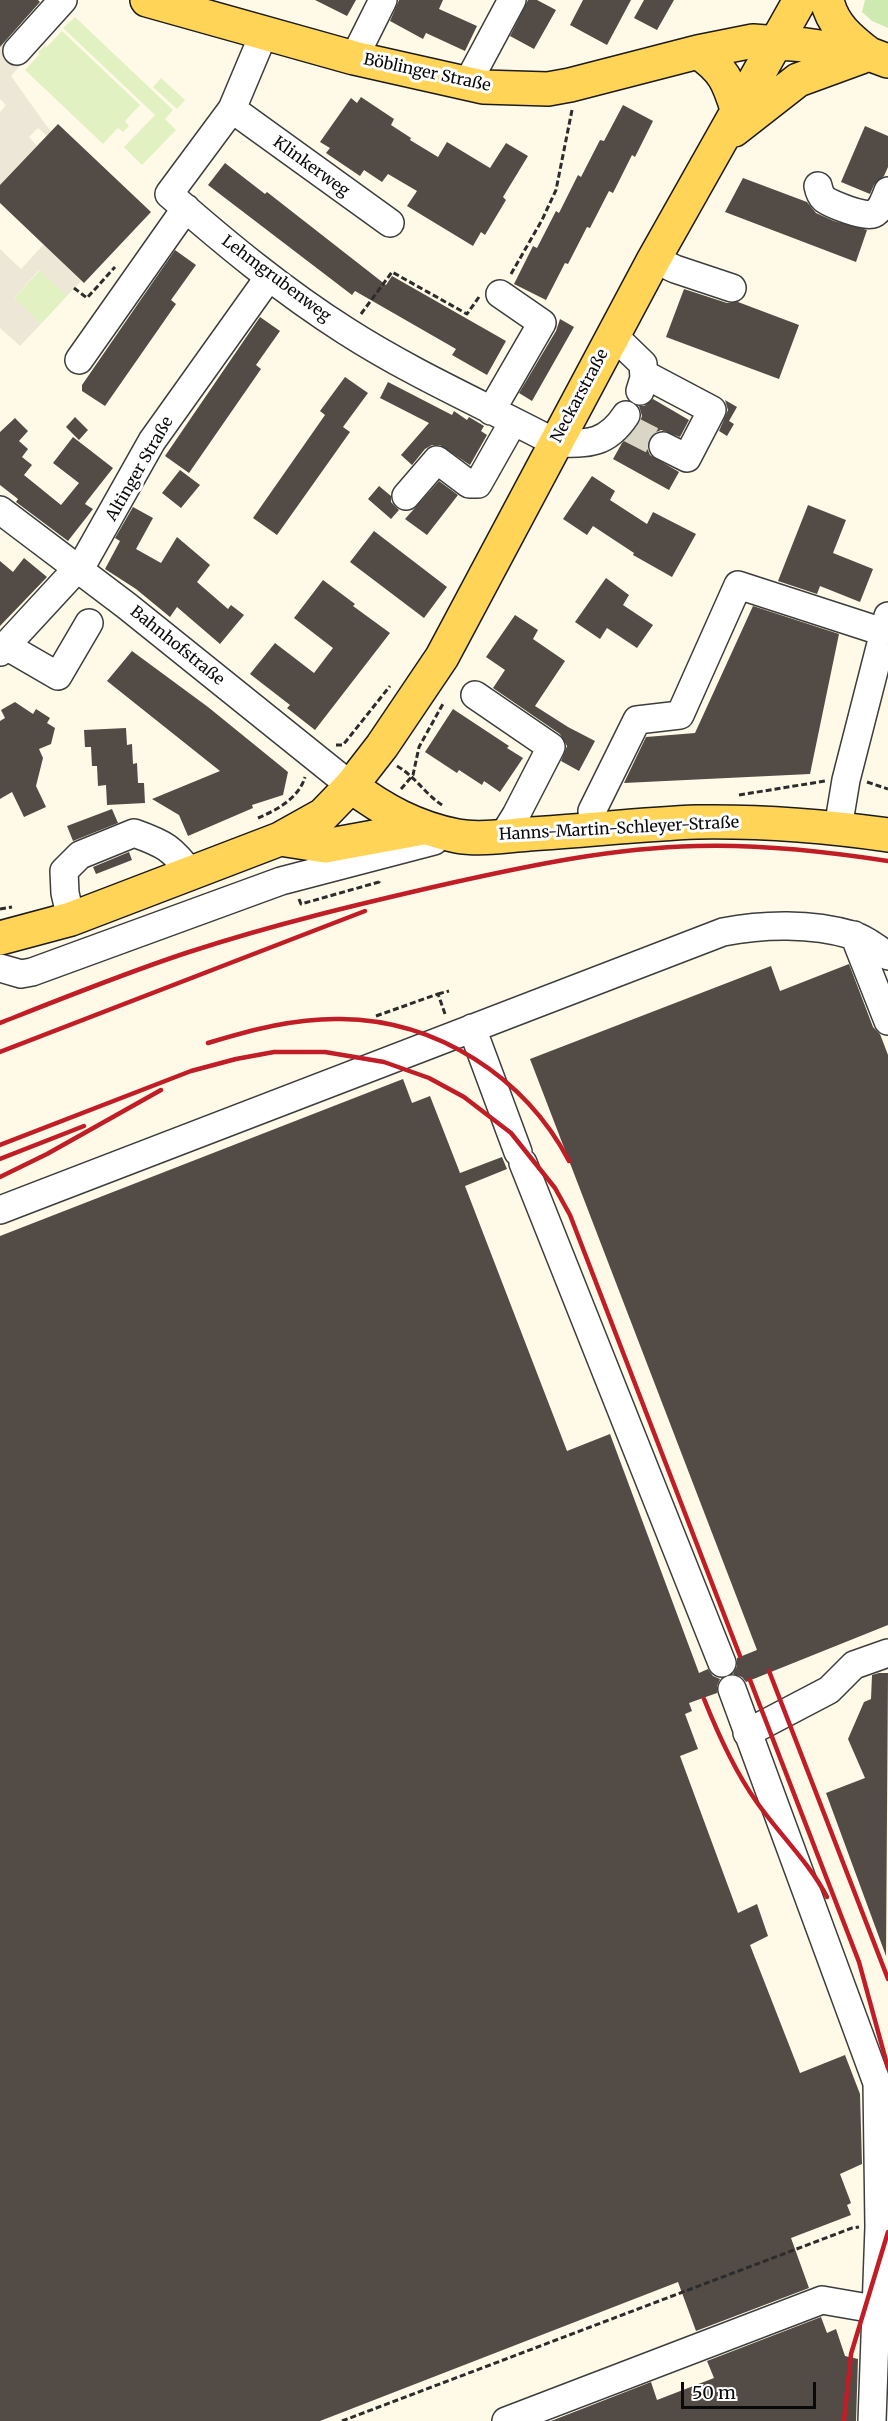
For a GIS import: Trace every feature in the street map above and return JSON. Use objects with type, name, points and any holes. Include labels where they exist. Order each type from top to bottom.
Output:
[{"type":"main road","name":"Böblinger Straße","points":[[147,0],[203,8],[264,33],[354,58],[467,84],[520,89],[570,86],[744,42],[775,42],[878,58]]},
{"type":"main road","name":"Neckarstraße","points":[[351,786],[382,747],[442,657],[654,259],[736,109],[800,0]]},
{"type":"main road","points":[[827,0],[830,14],[838,25],[878,58]]},
{"type":"main road","points":[[698,52],[721,70],[728,83],[736,109]]},
{"type":"main road","points":[[718,143],[798,80],[878,58]]},
{"type":"main road","points":[[0,938],[71,919],[192,875],[280,839],[315,821],[351,786]]},
{"type":"main road","name":"Hanns-Martin-Schleyer-Straße","points":[[351,786],[385,810],[423,828],[459,836],[503,836],[698,822],[772,823],[838,828],[888,835]]},
{"type":"main road","name":"Hanns-Martin-Schleyer-Straße","points":[[280,839],[325,846],[423,828]]},
{"type":"street","points":[[16,51],[63,0]]},
{"type":"street","points":[[354,58],[383,0]]},
{"type":"street","points":[[467,84],[512,0]]},
{"type":"street","name":"Lehmgrubenweg","points":[[264,33],[232,110],[169,194],[269,277],[348,332],[403,365],[556,443]]},
{"type":"street","name":"Klinkerweg","points":[[232,110],[390,223]]},
{"type":"street","points":[[818,186],[822,197],[828,201],[867,216],[880,208],[888,191]]},
{"type":"street","points":[[79,360],[186,208]]},
{"type":"street","points":[[654,259],[675,270],[732,288]]},
{"type":"street","name":"Altinger Straße","points":[[3,649],[78,570],[98,541],[152,441],[269,277]]},
{"type":"street","points":[[406,496],[437,460],[469,484],[478,484],[502,416],[542,323],[500,294]]},
{"type":"street","points":[[556,443],[583,444],[610,435],[631,407],[643,364],[613,335]]},
{"type":"street","points":[[631,407],[712,410],[687,458],[663,446]]},
{"type":"street","name":"Bahnhofstraße","points":[[0,510],[127,606],[351,786]]},
{"type":"street","points":[[592,811],[637,720],[680,715],[738,585],[886,624],[877,698],[846,780],[838,828]]},
{"type":"street","points":[[3,649],[58,676],[89,623]]},
{"type":"street","points":[[475,695],[551,747],[503,836]]},
{"type":"street","points":[[71,919],[65,893],[64,872],[80,855],[134,834],[159,842],[175,852],[192,875]]},
{"type":"street","points":[[0,968],[21,974],[33,972],[281,881],[408,847],[459,836]]},
{"type":"street","points":[[0,1210],[723,932],[755,926],[808,927],[854,935],[888,956]]},
{"type":"street","points":[[854,935],[888,1022]]},
{"type":"street","points":[[463,1031],[521,1157],[722,1663]]},
{"type":"street","points":[[747,1733],[829,1690],[854,1665],[888,1653]]},
{"type":"street","points":[[732,1689],[876,2083],[879,2228],[874,2309],[872,2421]]},
{"type":"street","points":[[506,2421],[822,2300],[874,2309]]},
{"type":"path","points":[[348,332],[392,272],[466,314],[481,294],[500,294],[542,220],[556,190],[573,105],[570,86]]},
{"type":"path","points":[[74,288],[87,298]]},
{"type":"path","points":[[335,744],[344,745],[353,734]]},
{"type":"path","points":[[301,904],[379,882]]},
{"type":"path","points":[[376,1016],[449,991]]},
{"type":"path","points":[[438,994],[463,1031]]},
{"type":"path","points":[[342,2421],[852,2228],[879,2228]]},
{"type":"green space","points":[[865,0],[888,0],[888,28],[872,21],[862,12]]},
{"type":"green space","points":[[75,17],[173,110],[165,119],[176,130],[142,165],[124,147],[155,115],[63,28]]},
{"type":"green space","points":[[62,31],[140,105],[125,121],[129,126],[123,132],[118,128],[103,144],[25,70],[40,54],[38,52],[45,46],[47,47]]},
{"type":"green space","points":[[161,78],[185,100],[177,109],[153,87]]},
{"type":"green space","points":[[40,270],[67,296],[41,324],[14,298]]},
{"type":"shaded area","points":[[6,41],[26,59],[11,76],[51,132],[47,136],[38,128],[29,137],[37,146],[0,185],[0,112],[6,105],[0,99],[0,47]]},
{"type":"shaded area","points":[[44,244],[81,281],[67,296],[39,270],[14,298],[41,324],[20,346],[0,328],[0,249],[21,269]]},
{"type":"building","points":[[0,0],[38,0],[40,2],[0,47]]},
{"type":"building","points":[[315,0],[356,0],[347,16]]},
{"type":"building","points":[[399,0],[443,0],[439,9],[477,26],[465,51],[426,33],[423,39],[390,21]]},
{"type":"building","points":[[528,0],[537,0],[556,10],[534,49],[510,36]]},
{"type":"building","points":[[583,0],[631,0],[607,45],[570,25]]},
{"type":"building","points":[[644,0],[674,0],[657,30],[634,18]]},
{"type":"building","points":[[361,97],[394,119],[391,125],[411,138],[410,140],[438,157],[447,142],[490,168],[506,143],[528,156],[503,197],[506,200],[485,235],[481,232],[473,246],[407,206],[417,191],[388,174],[382,182],[364,170],[360,176],[326,153],[330,148],[320,142],[351,98],[357,103]]},
{"type":"building","points":[[623,105],[653,121],[635,157],[632,155],[613,193],[609,191],[568,264],[565,263],[546,300],[514,284],[533,246],[537,248],[556,211],[559,213],[578,175],[581,177],[600,140],[604,141]]},
{"type":"building","points":[[58,124],[151,212],[84,283],[0,203],[0,185]]},
{"type":"building","points":[[865,126],[888,136],[888,167],[870,194],[841,182]]},
{"type":"building","points":[[225,163],[265,194],[267,192],[386,285],[392,276],[506,341],[487,375],[452,355],[456,349],[355,291],[352,295],[208,185]]},
{"type":"building","points":[[743,178],[807,202],[816,213],[834,221],[867,230],[856,262],[725,212]]},
{"type":"building","points":[[175,250],[196,265],[171,300],[176,304],[105,406],[82,391],[82,385]]},
{"type":"building","points":[[684,289],[727,303],[738,302],[799,325],[779,379],[666,337]]},
{"type":"building","points":[[260,317],[280,331],[256,365],[261,369],[189,473],[165,456]]},
{"type":"building","points":[[560,319],[574,327],[532,401],[519,393],[556,331]]},
{"type":"building","points":[[345,377],[368,393],[343,427],[350,432],[277,535],[253,518],[325,415],[320,411]]},
{"type":"building","points":[[388,382],[452,415],[454,411],[467,420],[469,417],[484,426],[481,431],[487,435],[470,465],[440,445],[432,445],[425,449],[412,465],[401,455],[429,423],[380,398]]},
{"type":"building","points":[[653,399],[689,420],[680,437],[661,430],[654,433],[649,440],[647,448],[650,455],[679,472],[669,490],[613,459],[622,443],[639,424],[642,416],[639,406],[644,406]]},
{"type":"building","points":[[725,400],[737,407],[729,421],[734,424],[727,436],[719,431],[728,410]]},
{"type":"building","points":[[75,417],[88,430],[79,440],[66,427]]},
{"type":"building","points":[[15,418],[28,431],[19,441],[28,449],[22,457],[32,465],[24,475],[61,505],[79,483],[53,463],[73,437],[113,468],[85,504],[93,509],[68,541],[16,502],[18,499],[0,485],[0,432]]},
{"type":"building","points":[[180,470],[200,485],[181,508],[162,493]]},
{"type":"building","points":[[592,476],[615,491],[610,500],[647,524],[653,512],[696,534],[672,577],[633,555],[634,553],[593,526],[587,535],[563,519]]},
{"type":"building","points":[[439,481],[458,495],[427,535],[405,519]]},
{"type":"building","points":[[379,486],[391,496],[391,502],[399,510],[391,519],[368,499]]},
{"type":"building","points":[[808,505],[846,520],[833,553],[873,569],[860,602],[820,586],[817,594],[778,581]]},
{"type":"building","points":[[133,507],[153,518],[136,549],[161,563],[177,537],[210,565],[197,582],[228,609],[231,605],[244,615],[220,644],[177,607],[170,617],[136,589],[105,569],[120,541],[115,538]]},
{"type":"building","points":[[374,531],[447,587],[424,618],[350,562]]},
{"type":"building","points":[[24,558],[47,577],[0,626],[0,561],[13,572]]},
{"type":"building","points":[[606,578],[629,595],[623,605],[653,625],[637,648],[607,628],[600,639],[575,622]]},
{"type":"building","points":[[323,580],[390,633],[315,730],[287,708],[290,705],[250,674],[275,643],[314,673],[333,648],[294,618]]},
{"type":"building","points":[[753,606],[839,634],[810,774],[624,783],[646,737],[695,733]]},
{"type":"building","points":[[515,615],[538,630],[533,639],[565,661],[535,706],[595,741],[579,771],[561,761],[567,746],[560,734],[493,688],[505,670],[486,657]]},
{"type":"building","points":[[132,651],[208,707],[288,772],[283,795],[252,805],[253,808],[188,836],[179,815],[152,799],[220,771],[107,681]]},
{"type":"building","points":[[15,702],[33,714],[36,709],[50,718],[47,723],[55,728],[51,744],[39,749],[43,758],[36,786],[46,807],[24,817],[12,792],[0,799],[0,721],[5,718],[1,710]]},
{"type":"building","points":[[453,709],[509,746],[507,748],[523,758],[500,792],[484,781],[482,785],[459,770],[457,773],[425,752]]},
{"type":"building","points":[[126,728],[127,745],[132,744],[133,764],[137,763],[138,783],[144,783],[145,803],[107,805],[106,785],[98,786],[97,766],[92,766],[91,747],[85,747],[84,730]]},
{"type":"building","points":[[112,809],[118,823],[73,841],[67,826]]},
{"type":"building","points":[[129,852],[132,860],[96,874],[93,867]]},
{"type":"building","points":[[849,964],[873,1027],[880,1034],[888,1055],[888,1625],[746,1682],[742,1677],[733,1674],[737,1666],[737,1658],[757,1650],[530,1059],[771,966],[780,991]]},
{"type":"building","points":[[403,1079],[412,1103],[430,1096],[460,1173],[502,1157],[507,1169],[465,1186],[567,1451],[610,1434],[699,1673],[708,1669],[713,1676],[720,1679],[717,1693],[689,1703],[692,1711],[685,1714],[698,1749],[680,1756],[738,1913],[757,1904],[768,1936],[750,1945],[800,2073],[845,2055],[860,2094],[862,2164],[840,2174],[851,2203],[847,2205],[851,2215],[791,2238],[809,2288],[696,2331],[678,2282],[320,2421],[0,2421],[0,1236]]},
{"type":"building","points":[[888,1673],[886,1956],[826,1793],[865,1778],[848,1739],[864,1702],[871,1699],[872,1675]]},
{"type":"building","points":[[821,2317],[827,2333],[836,2329],[845,2356],[858,2359],[856,2421],[551,2421],[651,2382],[657,2400],[714,2378],[707,2361]]},
{"type":"tunnel","points":[[628,428],[663,446]]},
{"type":"railway","points":[[0,1023],[141,968],[254,932],[385,898],[542,864],[634,850],[720,846],[792,849],[888,861]]},
{"type":"railway","points":[[0,1052],[365,911]]},
{"type":"railway","points":[[208,1043],[273,1026],[307,1020],[341,1019],[377,1022],[411,1030],[444,1042],[503,1079],[551,1131],[569,1161]]},
{"type":"railway","points":[[0,1145],[191,1071],[274,1052],[325,1052],[384,1062],[429,1078],[464,1097],[511,1133],[555,1188],[570,1215],[740,1656]]},
{"type":"railway","points":[[0,1177],[47,1154],[161,1090]]},
{"type":"railway","points":[[0,1159],[84,1126]]},
{"type":"railway","points":[[769,1671],[888,1979]]},
{"type":"railway","points":[[750,1680],[859,1962],[888,2068]]},
{"type":"railway","points":[[704,1699],[727,1752],[748,1789],[820,1884],[827,1897]]},
{"type":"railway","points":[[844,2421],[851,2354],[888,2232]]}]
